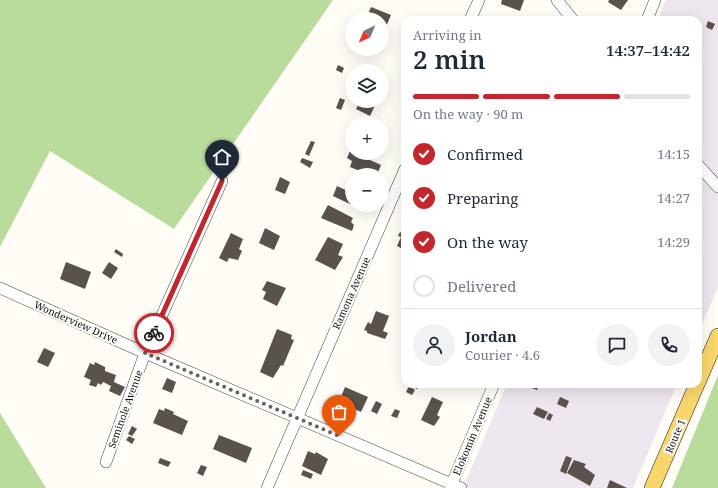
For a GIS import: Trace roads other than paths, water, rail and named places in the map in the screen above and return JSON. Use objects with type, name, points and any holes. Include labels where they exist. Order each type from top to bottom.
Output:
[{"type":"main road","name":"Route 1","points":[[702,374],[718,336]]},
{"type":"main road","name":"Route 1","points":[[652,488],[696,388]]},
{"type":"street","points":[[472,16],[479,0]]},
{"type":"street","points":[[557,0],[570,16]]},
{"type":"street","points":[[649,16],[655,0]]},
{"type":"street","points":[[702,169],[718,187]]},
{"type":"street","name":"Ramona Avenue","points":[[267,488],[401,178]]},
{"type":"street","name":"Seminole Avenue","points":[[106,462],[145,353],[222,181]]},
{"type":"street","name":"Wonderview Drive","points":[[0,288],[145,353],[297,417],[455,487]]},
{"type":"street","name":"Elokomin Avenue","points":[[455,487],[492,388]]}]
